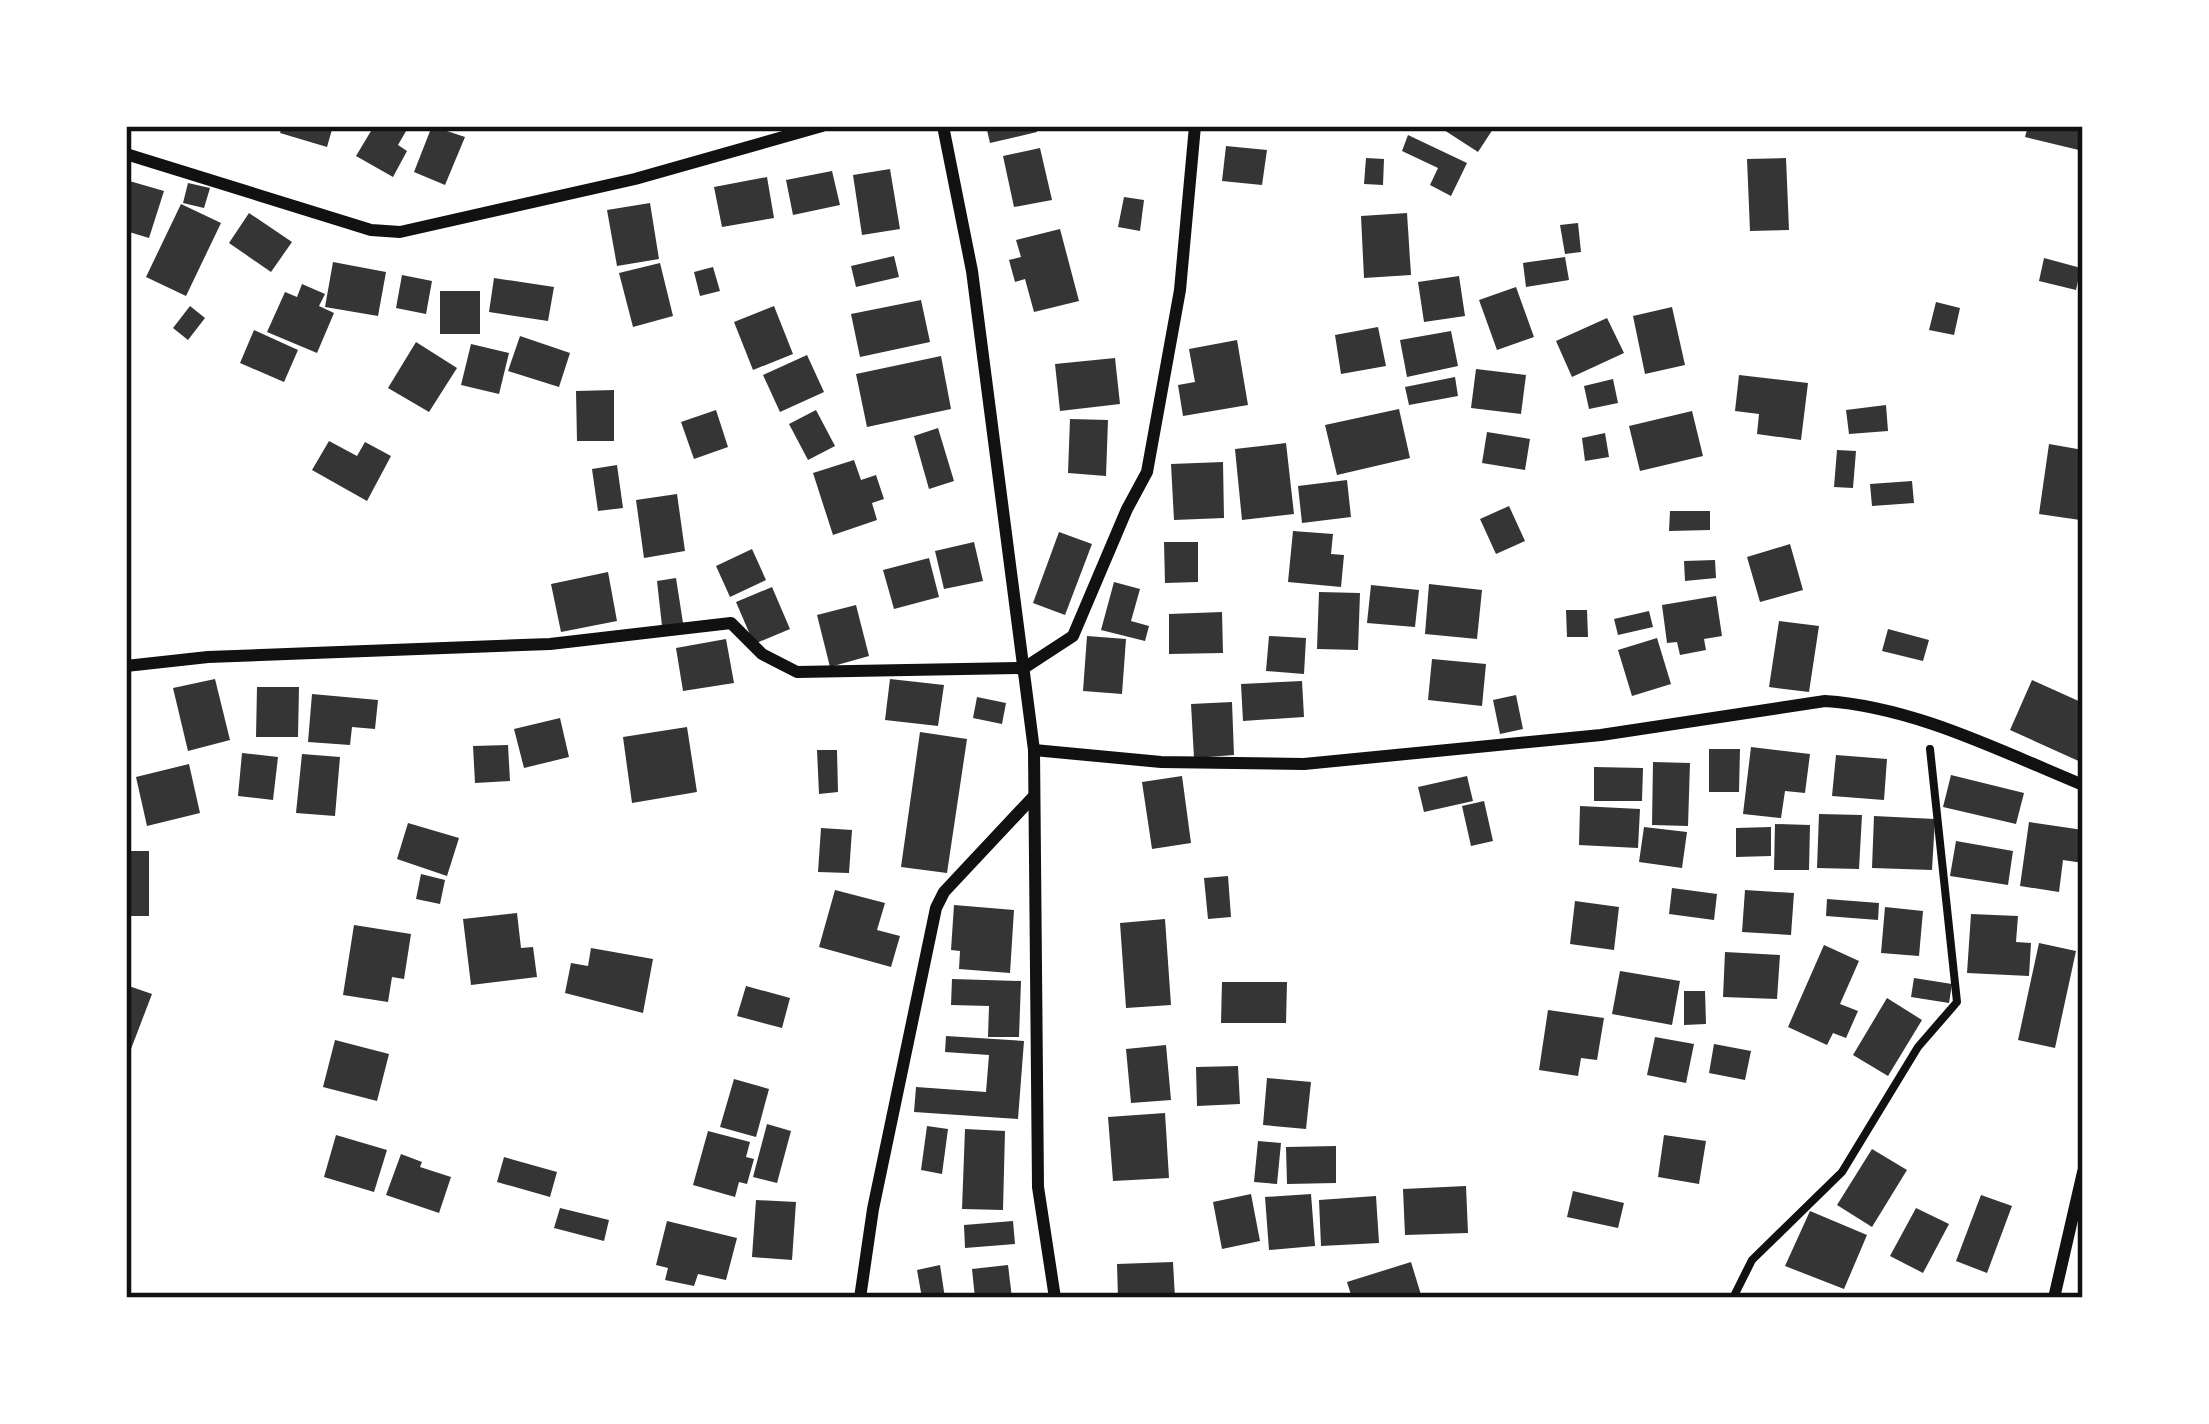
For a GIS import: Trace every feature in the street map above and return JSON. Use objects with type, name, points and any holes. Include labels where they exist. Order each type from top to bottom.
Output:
[{"type":"street","points":[[126,154],[371,230],[400,232],[635,179],[822,126]]},
{"type":"street","points":[[943,126],[972,271],[1034,749],[1037,1187],[1055,1298]]},
{"type":"street","points":[[126,666],[208,657],[550,644],[731,623],[762,653],[797,672],[1024,668],[1073,636],[1127,509],[1148,472],[1180,290],[1196,126]]},
{"type":"street","points":[[1034,749],[1161,762],[1304,764],[1601,734],[1825,701],[1862,704],[1929,722],[2083,785]]},
{"type":"street","points":[[860,1298],[873,1208],[936,908],[944,892],[1034,796]]},
{"type":"street","points":[[2054,1298],[2083,1172]]},
{"type":"path","points":[[1732,1298],[1752,1260],[1841,1172],[1918,1048],[1957,1002],[1929,722]]},
{"type":"building","points":[[282,126],[333,126],[327,147],[280,133]]},
{"type":"building","points":[[374,126],[409,126],[398,145],[407,151],[393,177],[356,156]]},
{"type":"building","points":[[432,126],[465,137],[445,185],[414,172]]},
{"type":"building","points":[[986,126],[1036,126],[1037,132],[990,143]]},
{"type":"building","points":[[1447,126],[1495,126],[1478,152],[1444,130]]},
{"type":"building","points":[[2028,126],[2083,126],[2083,151],[2025,137]]},
{"type":"building","points":[[1408,135],[1467,163],[1451,196],[1430,185],[1438,168],[1402,151]]},
{"type":"building","points":[[1226,146],[1267,150],[1262,185],[1222,181]]},
{"type":"building","points":[[1040,148],[1052,200],[1014,207],[1003,156]]},
{"type":"building","points":[[1366,158],[1384,159],[1383,185],[1364,184]]},
{"type":"building","points":[[1786,158],[1789,230],[1750,231],[1747,159]]},
{"type":"building","points":[[890,169],[900,229],[862,235],[853,175]]},
{"type":"building","points":[[832,171],[840,205],[793,215],[786,180]]},
{"type":"building","points":[[767,177],[774,218],[722,227],[714,187]]},
{"type":"building","points":[[126,180],[164,191],[149,238],[126,231]]},
{"type":"building","points":[[188,183],[210,188],[204,208],[183,203]]},
{"type":"building","points":[[1124,197],[1144,200],[1140,231],[1118,227]]},
{"type":"building","points":[[650,203],[659,259],[617,266],[607,210]]},
{"type":"building","points":[[181,204],[221,223],[186,296],[146,277]]},
{"type":"building","points":[[249,213],[292,242],[271,272],[229,243]]},
{"type":"building","points":[[1407,213],[1411,275],[1364,278],[1361,216]]},
{"type":"building","points":[[1578,223],[1581,252],[1565,254],[1560,225]]},
{"type":"building","points":[[1060,229],[1079,301],[1034,312],[1025,279],[1015,282],[1009,260],[1021,257],[1016,240]]},
{"type":"building","points":[[894,256],[899,277],[856,287],[851,266]]},
{"type":"building","points":[[1565,257],[1569,280],[1526,287],[1523,263]]},
{"type":"building","points":[[2044,258],[2081,268],[2076,290],[2039,281]]},
{"type":"building","points":[[333,262],[386,272],[378,316],[325,307]]},
{"type":"building","points":[[660,263],[673,316],[633,327],[619,273]]},
{"type":"building","points":[[713,267],[720,291],[700,296],[694,272]]},
{"type":"building","points":[[402,275],[432,281],[426,314],[396,308]]},
{"type":"building","points":[[1459,276],[1465,316],[1424,322],[1418,282]]},
{"type":"building","points":[[494,278],[554,287],[548,321],[489,312]]},
{"type":"building","points":[[302,284],[325,294],[319,306],[334,313],[317,353],[267,332],[285,292],[297,297]]},
{"type":"building","points":[[1516,287],[1534,337],[1497,350],[1479,300]]},
{"type":"building","points":[[440,291],[480,291],[480,334],[440,334]]},
{"type":"building","points":[[921,300],[930,342],[860,357],[851,314]]},
{"type":"building","points":[[1936,302],[1960,308],[1954,335],[1929,330]]},
{"type":"building","points":[[190,306],[205,318],[188,340],[173,328]]},
{"type":"building","points":[[774,306],[793,354],[753,370],[734,322]]},
{"type":"building","points":[[1672,307],[1685,365],[1645,374],[1633,316]]},
{"type":"building","points":[[1607,318],[1624,353],[1572,377],[1556,341]]},
{"type":"building","points":[[1378,327],[1386,366],[1341,374],[1335,335]]},
{"type":"building","points":[[254,330],[298,350],[284,382],[240,363]]},
{"type":"building","points":[[1451,331],[1458,366],[1407,377],[1400,340]]},
{"type":"building","points":[[520,336],[570,353],[559,387],[508,371]]},
{"type":"building","points":[[1237,340],[1248,405],[1183,416],[1178,385],[1195,382],[1189,349]]},
{"type":"building","points":[[416,342],[457,368],[429,412],[388,388]]},
{"type":"building","points":[[471,344],[509,353],[499,394],[461,385]]},
{"type":"building","points":[[807,355],[824,392],[780,412],[763,375]]},
{"type":"building","points":[[941,356],[951,409],[867,427],[856,374]]},
{"type":"building","points":[[1115,358],[1120,404],[1060,411],[1055,364]]},
{"type":"building","points":[[1476,369],[1526,375],[1521,414],[1471,408]]},
{"type":"building","points":[[1739,375],[1808,383],[1801,440],[1757,434],[1759,414],[1735,411]]},
{"type":"building","points":[[1455,377],[1458,396],[1409,405],[1405,387]]},
{"type":"building","points":[[1613,379],[1618,403],[1589,409],[1584,386]]},
{"type":"building","points":[[614,390],[614,441],[577,441],[576,391]]},
{"type":"building","points":[[1886,405],[1888,431],[1849,434],[1846,410]]},
{"type":"building","points":[[1399,409],[1410,458],[1337,475],[1325,425]]},
{"type":"building","points":[[716,410],[728,447],[694,459],[681,422]]},
{"type":"building","points":[[816,410],[835,446],[808,460],[789,424]]},
{"type":"building","points":[[1692,411],[1703,456],[1640,471],[1629,426]]},
{"type":"building","points":[[1070,419],[1108,420],[1106,476],[1068,473]]},
{"type":"building","points":[[938,428],[954,481],[929,489],[914,436]]},
{"type":"building","points":[[1487,432],[1530,439],[1525,470],[1482,463]]},
{"type":"building","points":[[1605,433],[1609,457],[1585,461],[1582,438]]},
{"type":"building","points":[[329,441],[357,456],[365,442],[391,456],[367,501],[312,470]]},
{"type":"building","points":[[1286,443],[1294,514],[1242,520],[1235,449]]},
{"type":"building","points":[[2049,444],[2083,450],[2080,520],[2039,514]]},
{"type":"building","points":[[1837,450],[1856,451],[1853,488],[1834,487]]},
{"type":"building","points":[[854,460],[861,480],[876,475],[884,499],[872,503],[877,520],[833,535],[813,473]]},
{"type":"building","points":[[1223,462],[1224,518],[1174,520],[1171,464]]},
{"type":"building","points":[[617,465],[623,508],[598,511],[592,469]]},
{"type":"building","points":[[1347,480],[1351,517],[1302,523],[1298,486]]},
{"type":"building","points":[[1912,481],[1914,503],[1872,506],[1870,484]]},
{"type":"building","points":[[677,494],[685,551],[644,558],[636,500]]},
{"type":"building","points":[[1509,506],[1525,541],[1496,554],[1480,519]]},
{"type":"building","points":[[1670,511],[1710,511],[1710,530],[1669,531]]},
{"type":"building","points":[[1293,531],[1333,534],[1331,554],[1344,555],[1341,587],[1288,582]]},
{"type":"building","points":[[1059,532],[1092,544],[1065,615],[1033,603]]},
{"type":"building","points":[[974,542],[983,581],[944,589],[935,551]]},
{"type":"building","points":[[1164,542],[1198,542],[1198,582],[1165,583]]},
{"type":"building","points":[[1790,544],[1803,590],[1760,602],[1747,557]]},
{"type":"building","points":[[752,549],[766,580],[730,597],[716,566]]},
{"type":"building","points":[[929,558],[939,597],[894,609],[883,570]]},
{"type":"building","points":[[1715,560],[1716,578],[1685,581],[1684,561]]},
{"type":"building","points":[[608,572],[617,621],[561,632],[551,584]]},
{"type":"building","points":[[676,578],[683,623],[662,626],[657,581]]},
{"type":"building","points":[[1114,582],[1140,589],[1131,621],[1149,626],[1145,641],[1101,630]]},
{"type":"building","points":[[1429,584],[1482,590],[1477,639],[1425,634]]},
{"type":"building","points":[[1371,585],[1419,590],[1415,627],[1367,623]]},
{"type":"building","points":[[772,587],[790,629],[754,644],[736,602]]},
{"type":"building","points":[[1319,592],[1360,593],[1358,650],[1317,649]]},
{"type":"building","points":[[1716,596],[1722,636],[1704,639],[1706,650],[1680,655],[1677,642],[1667,643],[1662,605]]},
{"type":"building","points":[[856,605],[869,656],[830,667],[817,615]]},
{"type":"building","points":[[1566,610],[1587,610],[1588,637],[1567,637]]},
{"type":"building","points":[[1649,611],[1653,627],[1618,635],[1614,619]]},
{"type":"building","points":[[1222,612],[1223,653],[1169,654],[1169,614]]},
{"type":"building","points":[[1779,621],[1819,626],[1809,692],[1769,687]]},
{"type":"building","points":[[1888,629],[1929,640],[1923,661],[1882,651]]},
{"type":"building","points":[[1087,636],[1126,639],[1122,694],[1083,691]]},
{"type":"building","points":[[1269,636],[1306,638],[1304,674],[1266,671]]},
{"type":"building","points":[[1657,638],[1671,684],[1632,696],[1618,650]]},
{"type":"building","points":[[726,639],[734,683],[683,691],[676,648]]},
{"type":"building","points":[[1432,659],[1486,664],[1482,706],[1428,700]]},
{"type":"building","points":[[215,679],[230,740],[188,751],[173,688]]},
{"type":"building","points":[[890,679],[944,685],[938,726],[885,720]]},
{"type":"building","points":[[2032,680],[2083,703],[2083,763],[2010,730]]},
{"type":"building","points":[[1302,681],[1304,717],[1243,721],[1241,684]]},
{"type":"building","points":[[257,687],[299,687],[298,737],[256,737]]},
{"type":"building","points":[[312,694],[378,700],[375,729],[352,727],[350,745],[308,742]]},
{"type":"building","points":[[1516,695],[1523,729],[1500,734],[1493,700]]},
{"type":"building","points":[[977,697],[1006,703],[1002,724],[973,718]]},
{"type":"building","points":[[1232,702],[1234,755],[1194,758],[1191,704]]},
{"type":"building","points":[[560,718],[569,757],[524,768],[514,729]]},
{"type":"building","points":[[687,727],[697,792],[632,803],[623,737]]},
{"type":"building","points":[[920,732],[967,739],[947,873],[901,867]]},
{"type":"building","points":[[508,745],[510,781],[475,783],[473,746]]},
{"type":"building","points":[[1751,747],[1810,754],[1805,793],[1785,791],[1781,818],[1743,814]]},
{"type":"building","points":[[1709,749],[1740,749],[1739,792],[1709,792]]},
{"type":"building","points":[[817,750],[837,750],[838,792],[819,794]]},
{"type":"building","points":[[242,753],[278,757],[273,800],[238,796]]},
{"type":"building","points":[[302,754],[340,757],[335,816],[296,813]]},
{"type":"building","points":[[1836,755],[1887,759],[1884,800],[1832,796]]},
{"type":"building","points":[[1653,762],[1690,763],[1688,826],[1652,825]]},
{"type":"building","points":[[189,764],[200,813],[147,826],[136,777]]},
{"type":"building","points":[[1594,767],[1643,768],[1642,801],[1594,801]]},
{"type":"building","points":[[1951,775],[2024,793],[2016,824],[1943,807]]},
{"type":"building","points":[[1182,776],[1191,843],[1152,849],[1142,782]]},
{"type":"building","points":[[1467,776],[1473,801],[1424,812],[1418,787]]},
{"type":"building","points":[[1484,801],[1493,841],[1471,846],[1462,806]]},
{"type":"building","points":[[1580,806],[1640,809],[1638,848],[1579,845]]},
{"type":"building","points":[[1819,814],[1862,815],[1859,869],[1817,868]]},
{"type":"building","points":[[1874,816],[1935,819],[1932,870],[1872,868]]},
{"type":"building","points":[[2029,822],[2083,830],[2083,863],[2063,860],[2059,892],[2020,886]]},
{"type":"building","points":[[408,823],[459,838],[447,876],[397,859]]},
{"type":"building","points":[[1775,824],[1810,825],[1809,870],[1774,870]]},
{"type":"building","points":[[1644,827],[1687,832],[1682,868],[1639,862]]},
{"type":"building","points":[[1771,827],[1771,856],[1736,857],[1736,828]]},
{"type":"building","points":[[821,828],[852,830],[849,873],[818,872]]},
{"type":"building","points":[[1956,841],[2013,851],[2008,885],[1950,876]]},
{"type":"building","points":[[126,851],[149,851],[149,916],[126,916]]},
{"type":"building","points":[[421,874],[445,880],[440,904],[416,899]]},
{"type":"building","points":[[1228,876],[1231,917],[1208,919],[1204,878]]},
{"type":"building","points":[[1672,888],[1717,894],[1714,920],[1669,914]]},
{"type":"building","points":[[835,890],[885,903],[877,930],[900,936],[891,967],[819,947]]},
{"type":"building","points":[[1745,890],[1794,893],[1791,935],[1742,932]]},
{"type":"building","points":[[1827,899],[1879,903],[1878,920],[1826,916]]},
{"type":"building","points":[[1575,901],[1619,907],[1614,950],[1570,944]]},
{"type":"building","points":[[954,905],[1014,910],[1010,973],[959,969],[960,951],[951,950]]},
{"type":"building","points":[[1885,907],[1923,911],[1919,956],[1881,953]]},
{"type":"building","points":[[517,913],[521,948],[533,947],[537,977],[471,985],[463,919]]},
{"type":"building","points":[[1971,914],[2018,916],[2016,942],[2031,943],[2029,976],[1967,973]]},
{"type":"building","points":[[1165,919],[1171,1005],[1126,1008],[1120,923]]},
{"type":"building","points":[[354,925],[411,934],[404,979],[392,977],[388,1002],[343,995]]},
{"type":"building","points":[[2039,943],[2076,951],[2055,1048],[2018,1040]]},
{"type":"building","points":[[1824,945],[1859,961],[1840,1004],[1858,1011],[1846,1038],[1833,1033],[1827,1045],[1788,1027]]},
{"type":"building","points":[[591,948],[653,959],[643,1013],[565,993],[571,963],[588,966]]},
{"type":"building","points":[[1725,952],[1780,955],[1777,999],[1723,997]]},
{"type":"building","points":[[1620,971],[1680,981],[1672,1025],[1612,1014]]},
{"type":"building","points":[[1914,978],[1952,984],[1949,1003],[1911,997]]},
{"type":"building","points":[[952,979],[1021,981],[1019,1037],[988,1037],[989,1006],[951,1005]]},
{"type":"building","points":[[1222,982],[1287,982],[1286,1023],[1221,1023]]},
{"type":"building","points":[[126,985],[152,994],[131,1049],[126,1047]]},
{"type":"building","points":[[746,986],[790,998],[782,1028],[737,1016]]},
{"type":"building","points":[[1684,991],[1705,991],[1706,1024],[1684,1025]]},
{"type":"building","points":[[1887,998],[1922,1020],[1888,1076],[1853,1055]]},
{"type":"building","points":[[1548,1010],[1604,1018],[1597,1060],[1581,1058],[1578,1076],[1539,1070]]},
{"type":"building","points":[[946,1036],[1024,1041],[1018,1119],[914,1112],[916,1087],[986,1092],[989,1055],[945,1052]]},
{"type":"building","points":[[1655,1037],[1694,1044],[1686,1083],[1647,1075]]},
{"type":"building","points":[[335,1040],[389,1054],[377,1101],[323,1087]]},
{"type":"building","points":[[1714,1044],[1751,1051],[1745,1080],[1709,1073]]},
{"type":"building","points":[[1166,1045],[1171,1100],[1131,1103],[1126,1049]]},
{"type":"building","points":[[1238,1066],[1240,1104],[1197,1106],[1196,1067]]},
{"type":"building","points":[[1267,1078],[1311,1082],[1306,1129],[1263,1125]]},
{"type":"building","points":[[734,1079],[769,1089],[756,1137],[720,1127]]},
{"type":"building","points":[[1165,1113],[1169,1178],[1113,1181],[1108,1117]]},
{"type":"building","points":[[767,1124],[791,1131],[777,1183],[753,1177]]},
{"type":"building","points":[[927,1126],[948,1129],[942,1174],[921,1170]]},
{"type":"building","points":[[965,1129],[1005,1131],[1003,1210],[962,1209]]},
{"type":"building","points":[[708,1131],[750,1142],[746,1157],[754,1159],[747,1184],[739,1182],[735,1197],[693,1185]]},
{"type":"building","points":[[336,1135],[387,1150],[374,1192],[324,1177]]},
{"type":"building","points":[[1664,1135],[1706,1141],[1699,1184],[1658,1177]]},
{"type":"building","points":[[1258,1141],[1281,1143],[1277,1184],[1254,1182]]},
{"type":"building","points":[[1336,1146],[1336,1183],[1287,1184],[1286,1147]]},
{"type":"building","points":[[1872,1149],[1907,1170],[1872,1227],[1837,1205]]},
{"type":"building","points":[[401,1154],[422,1162],[420,1167],[451,1177],[439,1213],[386,1195]]},
{"type":"building","points":[[504,1157],[557,1172],[550,1197],[497,1182]]},
{"type":"building","points":[[1466,1186],[1468,1233],[1405,1235],[1403,1189]]},
{"type":"building","points":[[1573,1191],[1624,1203],[1618,1228],[1567,1217]]},
{"type":"building","points":[[1251,1194],[1260,1241],[1222,1249],[1213,1202]]},
{"type":"building","points":[[1311,1194],[1315,1246],[1269,1250],[1265,1197]]},
{"type":"building","points":[[1981,1195],[2012,1206],[1987,1273],[1956,1261]]},
{"type":"building","points":[[1376,1196],[1379,1243],[1321,1246],[1319,1200]]},
{"type":"building","points":[[756,1200],[796,1202],[792,1260],[752,1257]]},
{"type":"building","points":[[560,1208],[609,1220],[604,1241],[554,1228]]},
{"type":"building","points":[[1916,1208],[1949,1224],[1923,1273],[1890,1256]]},
{"type":"building","points":[[1810,1211],[1867,1235],[1844,1289],[1785,1266]]},
{"type":"building","points":[[667,1221],[737,1238],[726,1280],[698,1274],[694,1286],[665,1280],[668,1268],[656,1265]]},
{"type":"building","points":[[1013,1221],[1015,1244],[965,1248],[964,1225]]},
{"type":"building","points":[[1173,1262],[1175,1298],[1118,1298],[1117,1264]]},
{"type":"building","points":[[1411,1262],[1422,1298],[1352,1298],[1347,1282]]},
{"type":"building","points":[[940,1265],[945,1298],[922,1298],[917,1270]]},
{"type":"building","points":[[1008,1265],[1012,1298],[975,1298],[972,1269]]}]
